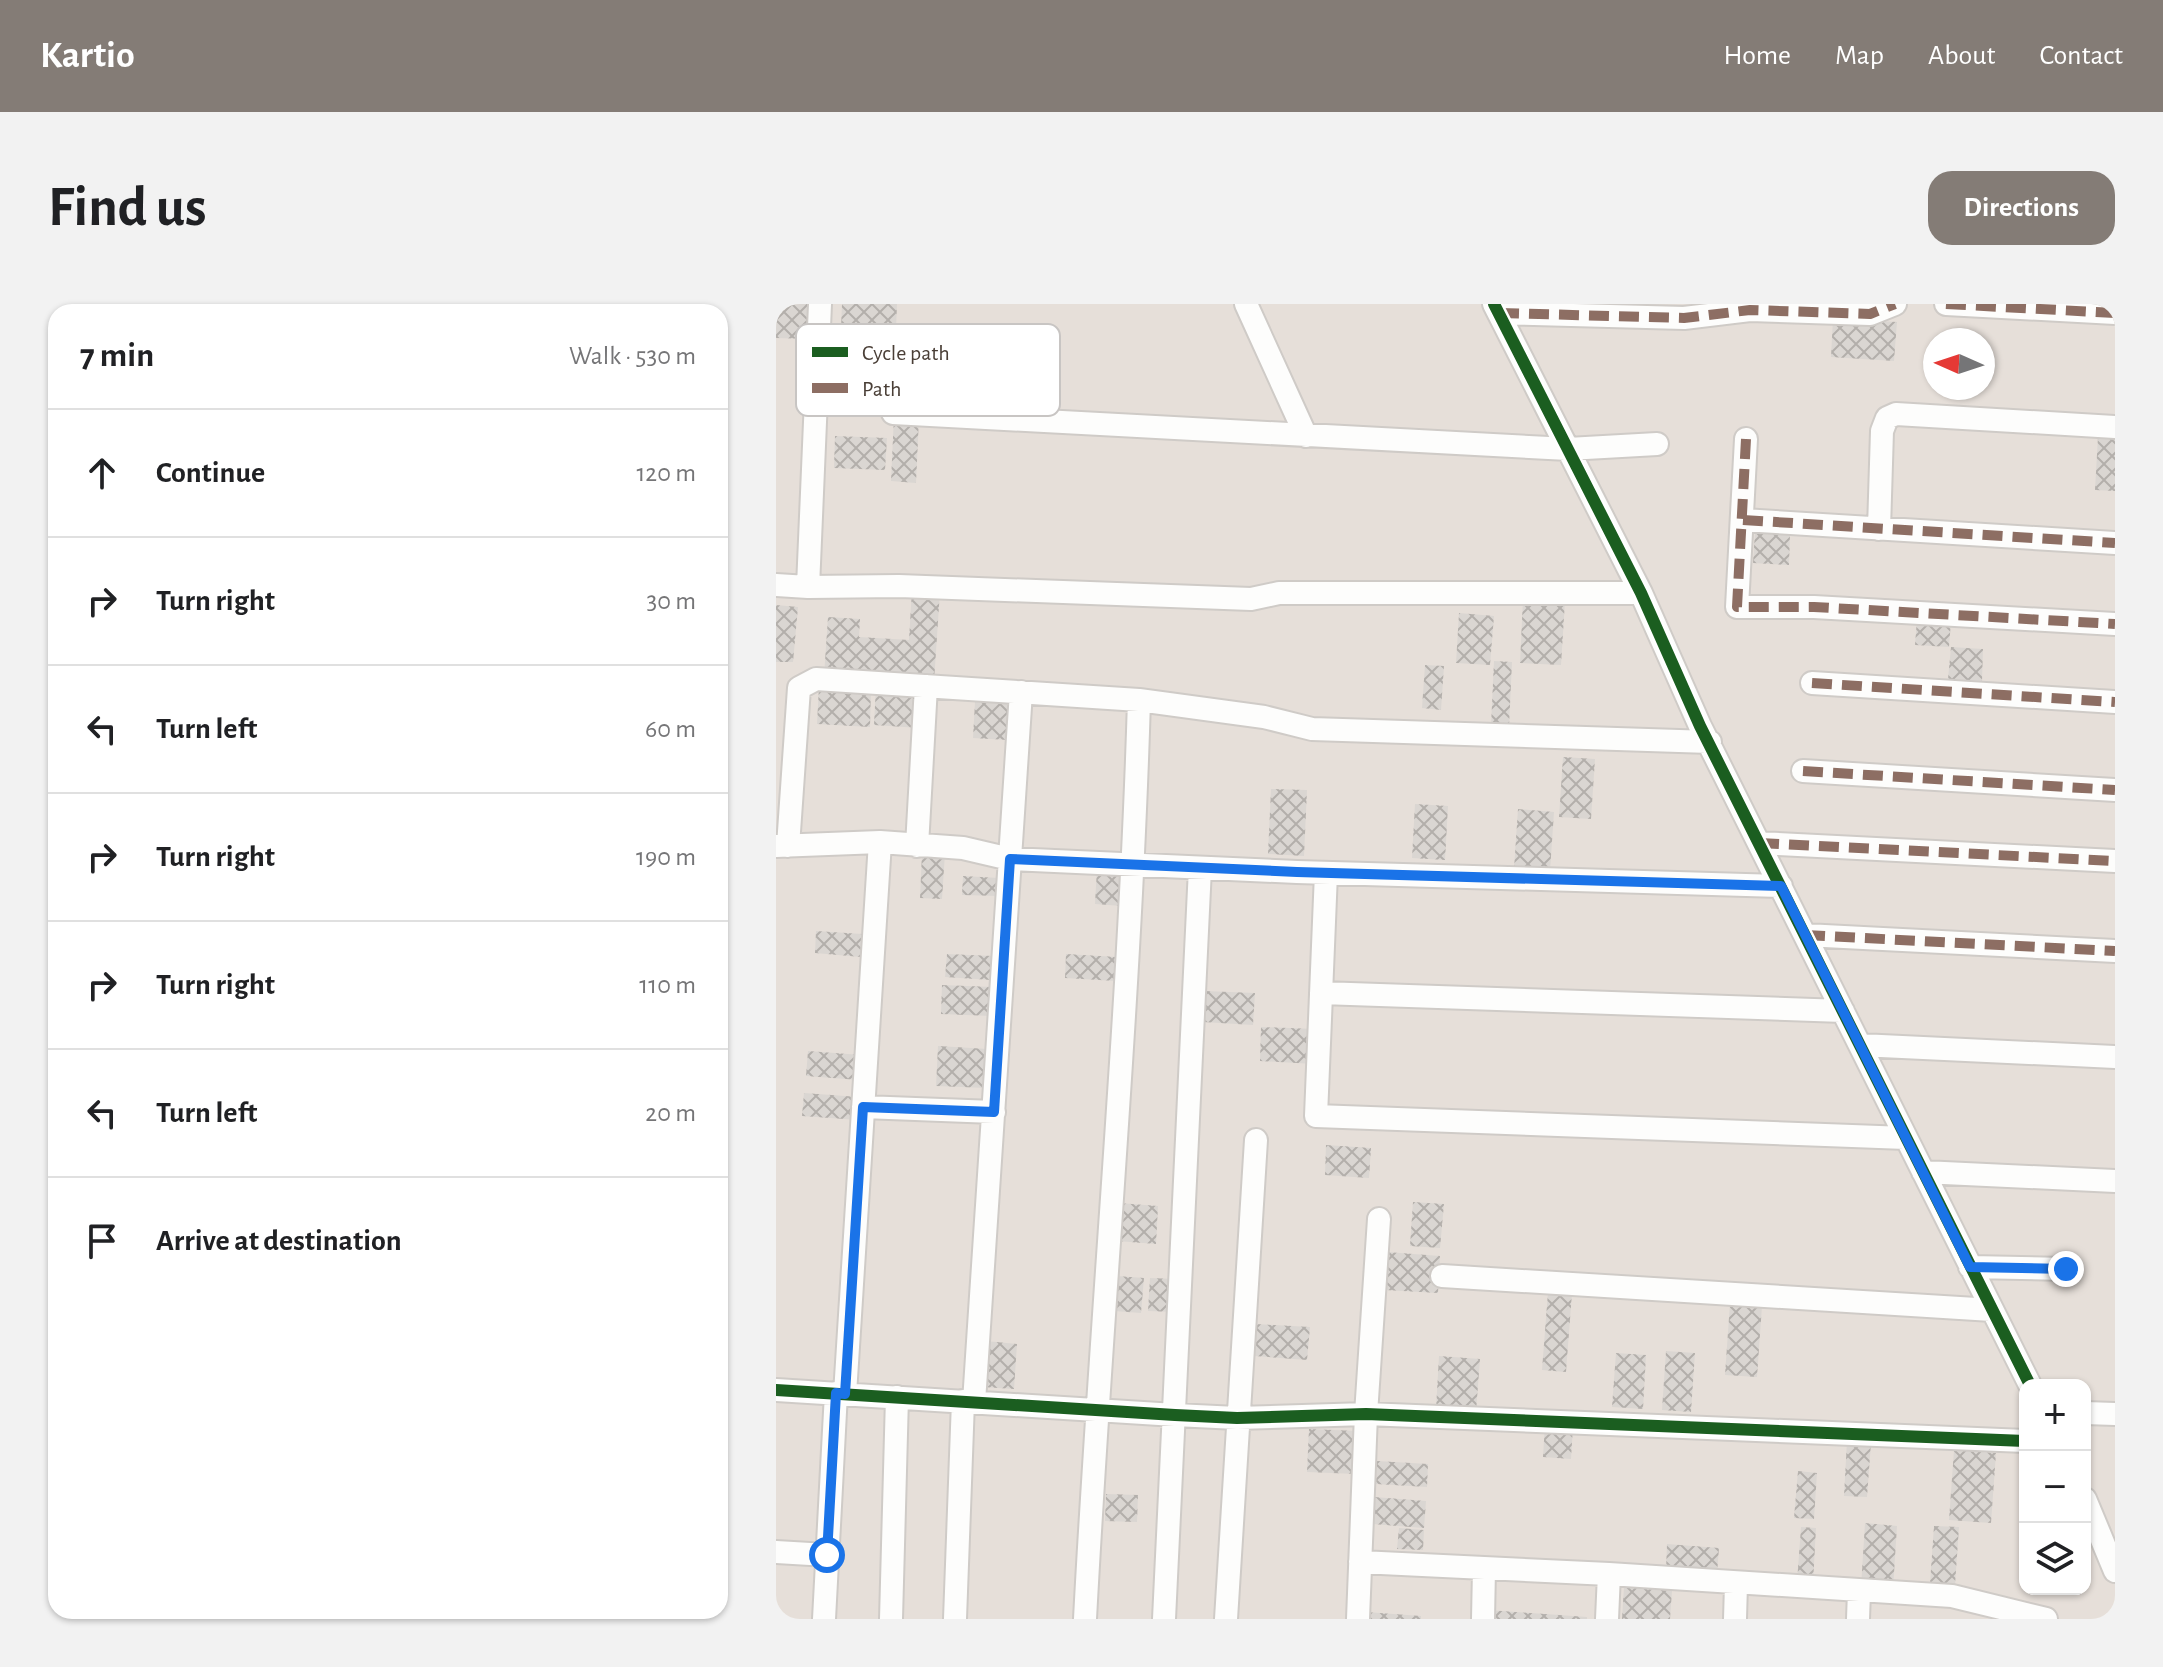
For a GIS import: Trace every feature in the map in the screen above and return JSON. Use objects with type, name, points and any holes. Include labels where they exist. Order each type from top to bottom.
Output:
[{"type":"street","points":[[819,324],[820,304]]},
{"type":"street","points":[[1246,304],[1306,436]]},
{"type":"street","points":[[1895,304],[1870,314],[1750,310],[1684,318],[1497,308],[1641,593],[1700,726],[2027,1379]]},
{"type":"street","points":[[1946,304],[2115,313]]},
{"type":"street","points":[[1879,529],[1882,431],[1887,418],[1896,414],[2115,427]]},
{"type":"street","points":[[808,587],[815,416]]},
{"type":"street","points":[[947,416],[1568,449],[1657,444]]},
{"type":"street","points":[[1746,439],[1737,607],[1814,607],[2115,624]]},
{"type":"street","points":[[1743,520],[2115,543]]},
{"type":"street","points":[[776,585],[899,586],[1251,599],[1279,593],[1641,593]]},
{"type":"street","points":[[1710,742],[1312,729],[1264,717],[1139,700],[816,679],[799,688],[782,846],[880,842],[963,848],[1010,859],[1326,873],[1781,886]]},
{"type":"street","points":[[1812,683],[2115,702]]},
{"type":"street","points":[[917,846],[926,686]]},
{"type":"street","points":[[955,1619],[968,1402],[994,1112],[1021,692]]},
{"type":"street","points":[[1085,1619],[1095,1410],[1134,865],[1139,700]]},
{"type":"street","points":[[1803,771],[2115,790]]},
{"type":"street","points":[[824,1619],[880,842]]},
{"type":"street","points":[[1759,843],[2115,861]]},
{"type":"street","points":[[1164,1619],[1200,868]]},
{"type":"street","points":[[1326,873],[1316,1116],[1906,1138]]},
{"type":"street","points":[[1805,935],[2115,951]]},
{"type":"street","points":[[1321,993],[1843,1011]]},
{"type":"street","points":[[1860,1045],[2115,1057]]},
{"type":"street","points":[[863,1107],[994,1112]]},
{"type":"street","points":[[1226,1619],[1256,1140]]},
{"type":"street","points":[[1923,1172],[2115,1181]]},
{"type":"street","points":[[1358,1619],[1366,1414],[1379,1219]]},
{"type":"street","points":[[1970,1267],[2066,1269]]},
{"type":"street","points":[[1442,1276],[1992,1310]]},
{"type":"street","points":[[776,1390],[1237,1418],[1366,1414],[2019,1441]]},
{"type":"street","points":[[891,1619],[897,1397]]},
{"type":"street","points":[[2091,1413],[2115,1414]]},
{"type":"street","points":[[2091,1511],[2109,1546],[2115,1571]]},
{"type":"street","points":[[776,1552],[827,1555]]},
{"type":"street","points":[[1360,1562],[1952,1596],[1999,1614],[2046,1619]]},
{"type":"street","points":[[1483,1619],[1484,1569]]},
{"type":"street","points":[[1607,1619],[1609,1574]]},
{"type":"street","points":[[1735,1619],[1736,1584]]},
{"type":"street","points":[[1858,1619],[1859,1591]]},
{"type":"shaded area","points":[[776,304],[2115,304],[2115,1619],[776,1619]]},
{"type":"building","points":[[776,304],[812,304],[811,324],[796,324],[796,339],[776,338]]},
{"type":"building","points":[[842,304],[897,304],[896,324],[841,324]]},
{"type":"building","points":[[1833,318],[1897,322],[1894,361],[1831,357]]},
{"type":"building","points":[[894,416],[919,418],[916,483],[891,481]]},
{"type":"building","points":[[835,436],[887,438],[885,470],[834,468]]},
{"type":"building","points":[[2098,436],[2115,437],[2115,491],[2095,490]]},
{"type":"building","points":[[1755,532],[1790,534],[1789,565],[1753,563]]},
{"type":"building","points":[[912,589],[940,591],[934,682],[824,676],[828,617],[860,619],[859,637],[909,640]]},
{"type":"building","points":[[1523,599],[1565,601],[1561,665],[1520,663]]},
{"type":"building","points":[[776,605],[798,607],[793,662],[776,662]]},
{"type":"building","points":[[1459,613],[1494,616],[1490,665],[1456,663]]},
{"type":"building","points":[[1917,619],[1951,621],[1949,647],[1915,645]]},
{"type":"building","points":[[1951,647],[1983,649],[1982,681],[1948,679]]},
{"type":"building","points":[[1494,661],[1512,662],[1509,727],[1491,726]]},
{"type":"building","points":[[1425,665],[1444,666],[1441,710],[1422,708]]},
{"type":"building","points":[[819,686],[871,689],[870,727],[817,724]]},
{"type":"building","points":[[876,686],[920,690],[919,728],[874,725]]},
{"type":"building","points":[[975,702],[1011,704],[1008,740],[973,738]]},
{"type":"building","points":[[1563,757],[1595,759],[1591,819],[1559,817]]},
{"type":"building","points":[[1271,789],[1307,790],[1304,856],[1268,854]]},
{"type":"building","points":[[1415,804],[1448,806],[1445,860],[1412,858]]},
{"type":"building","points":[[1518,809],[1554,812],[1550,871],[1514,869]]},
{"type":"building","points":[[922,852],[945,853],[942,899],[920,898]]},
{"type":"building","points":[[1097,868],[1124,870],[1122,906],[1095,904]]},
{"type":"building","points":[[963,876],[999,878],[998,896],[962,895]]},
{"type":"building","points":[[816,931],[862,934],[861,957],[815,953]]},
{"type":"building","points":[[947,954],[993,956],[991,980],[945,977]]},
{"type":"building","points":[[1066,954],[1117,957],[1116,981],[1065,978]]},
{"type":"building","points":[[942,985],[993,987],[991,1016],[941,1014]]},
{"type":"building","points":[[1204,991],[1255,993],[1253,1025],[1203,1022]]},
{"type":"building","points":[[1261,1027],[1315,1029],[1314,1064],[1260,1061]]},
{"type":"building","points":[[938,1046],[988,1049],[986,1088],[936,1086]]},
{"type":"building","points":[[808,1051],[861,1055],[859,1080],[806,1076]]},
{"type":"building","points":[[804,1093],[859,1097],[858,1120],[802,1116]]},
{"type":"building","points":[[1326,1145],[1371,1148],[1369,1178],[1325,1175]]},
{"type":"building","points":[[1413,1202],[1444,1204],[1440,1248],[1410,1246]]},
{"type":"building","points":[[1119,1203],[1158,1206],[1156,1244],[1117,1241]]},
{"type":"building","points":[[1387,1252],[1440,1256],[1438,1293],[1385,1290]]},
{"type":"building","points":[[1117,1276],[1144,1278],[1141,1313],[1114,1311]]},
{"type":"building","points":[[1150,1278],[1175,1279],[1173,1312],[1148,1311]]},
{"type":"building","points":[[1548,1292],[1572,1293],[1566,1372],[1542,1370]]},
{"type":"building","points":[[1730,1303],[1762,1306],[1757,1377],[1725,1375]]},
{"type":"building","points":[[1256,1324],[1310,1327],[1307,1360],[1254,1356]]},
{"type":"building","points":[[986,1341],[1017,1344],[1014,1389],[982,1387]]},
{"type":"building","points":[[1666,1351],[1695,1353],[1691,1412],[1662,1410]]},
{"type":"building","points":[[1616,1353],[1646,1355],[1643,1409],[1612,1407]]},
{"type":"building","points":[[1439,1356],[1480,1359],[1476,1412],[1436,1409]]},
{"type":"building","points":[[1545,1424],[1573,1426],[1571,1459],[1543,1457]]},
{"type":"building","points":[[1309,1429],[1358,1431],[1356,1474],[1307,1472]]},
{"type":"building","points":[[1847,1441],[1871,1443],[1867,1497],[1844,1496]]},
{"type":"building","points":[[1954,1450],[1996,1453],[1991,1523],[1949,1520]]},
{"type":"building","points":[[1377,1461],[1428,1464],[1427,1487],[1376,1484]]},
{"type":"building","points":[[1798,1471],[1817,1473],[1814,1519],[1794,1518]]},
{"type":"building","points":[[1106,1494],[1138,1495],[1137,1522],[1105,1521]]},
{"type":"building","points":[[1374,1497],[1426,1501],[1424,1528],[1372,1524]]},
{"type":"building","points":[[1865,1523],[1897,1526],[1893,1589],[1861,1587]]},
{"type":"building","points":[[1934,1526],[1959,1527],[1955,1585],[1930,1583]]},
{"type":"building","points":[[1801,1527],[1816,1528],[1813,1583],[1797,1582]]},
{"type":"building","points":[[1399,1528],[1424,1530],[1423,1550],[1397,1549]]},
{"type":"building","points":[[1667,1544],[1719,1548],[1717,1574],[1666,1570]]},
{"type":"building","points":[[1624,1587],[1672,1591],[1670,1619],[1622,1619]]},
{"type":"building","points":[[1488,1610],[1587,1617],[1587,1619],[1487,1619]]},
{"type":"building","points":[[1366,1612],[1421,1616],[1421,1619],[1365,1619]]},
{"type":"marked path","points":[[1499,313],[1684,318],[1750,310],[1870,314],[1895,304]]},
{"type":"marked path","points":[[1946,304],[2115,313]]},
{"type":"marked path","points":[[1746,439],[1737,607],[1814,607],[2115,624]]},
{"type":"marked path","points":[[1743,520],[2115,543]]},
{"type":"marked path","points":[[1812,683],[2115,702]]},
{"type":"marked path","points":[[1803,771],[2115,790]]},
{"type":"marked path","points":[[1759,843],[2115,861]]},
{"type":"marked path","points":[[1805,935],[2115,951]]},
{"type":"cycle path","points":[[1494,304],[1641,593],[1700,726],[2027,1379]]},
{"type":"cycle path","points":[[776,1390],[1237,1418],[1366,1414],[2019,1441]]},
{"type":"route","points":[[827,1555],[836,1393],[845,1394],[863,1107],[994,1112],[1010,859],[1297,872],[1781,886],[1970,1267],[2066,1269]]}]
